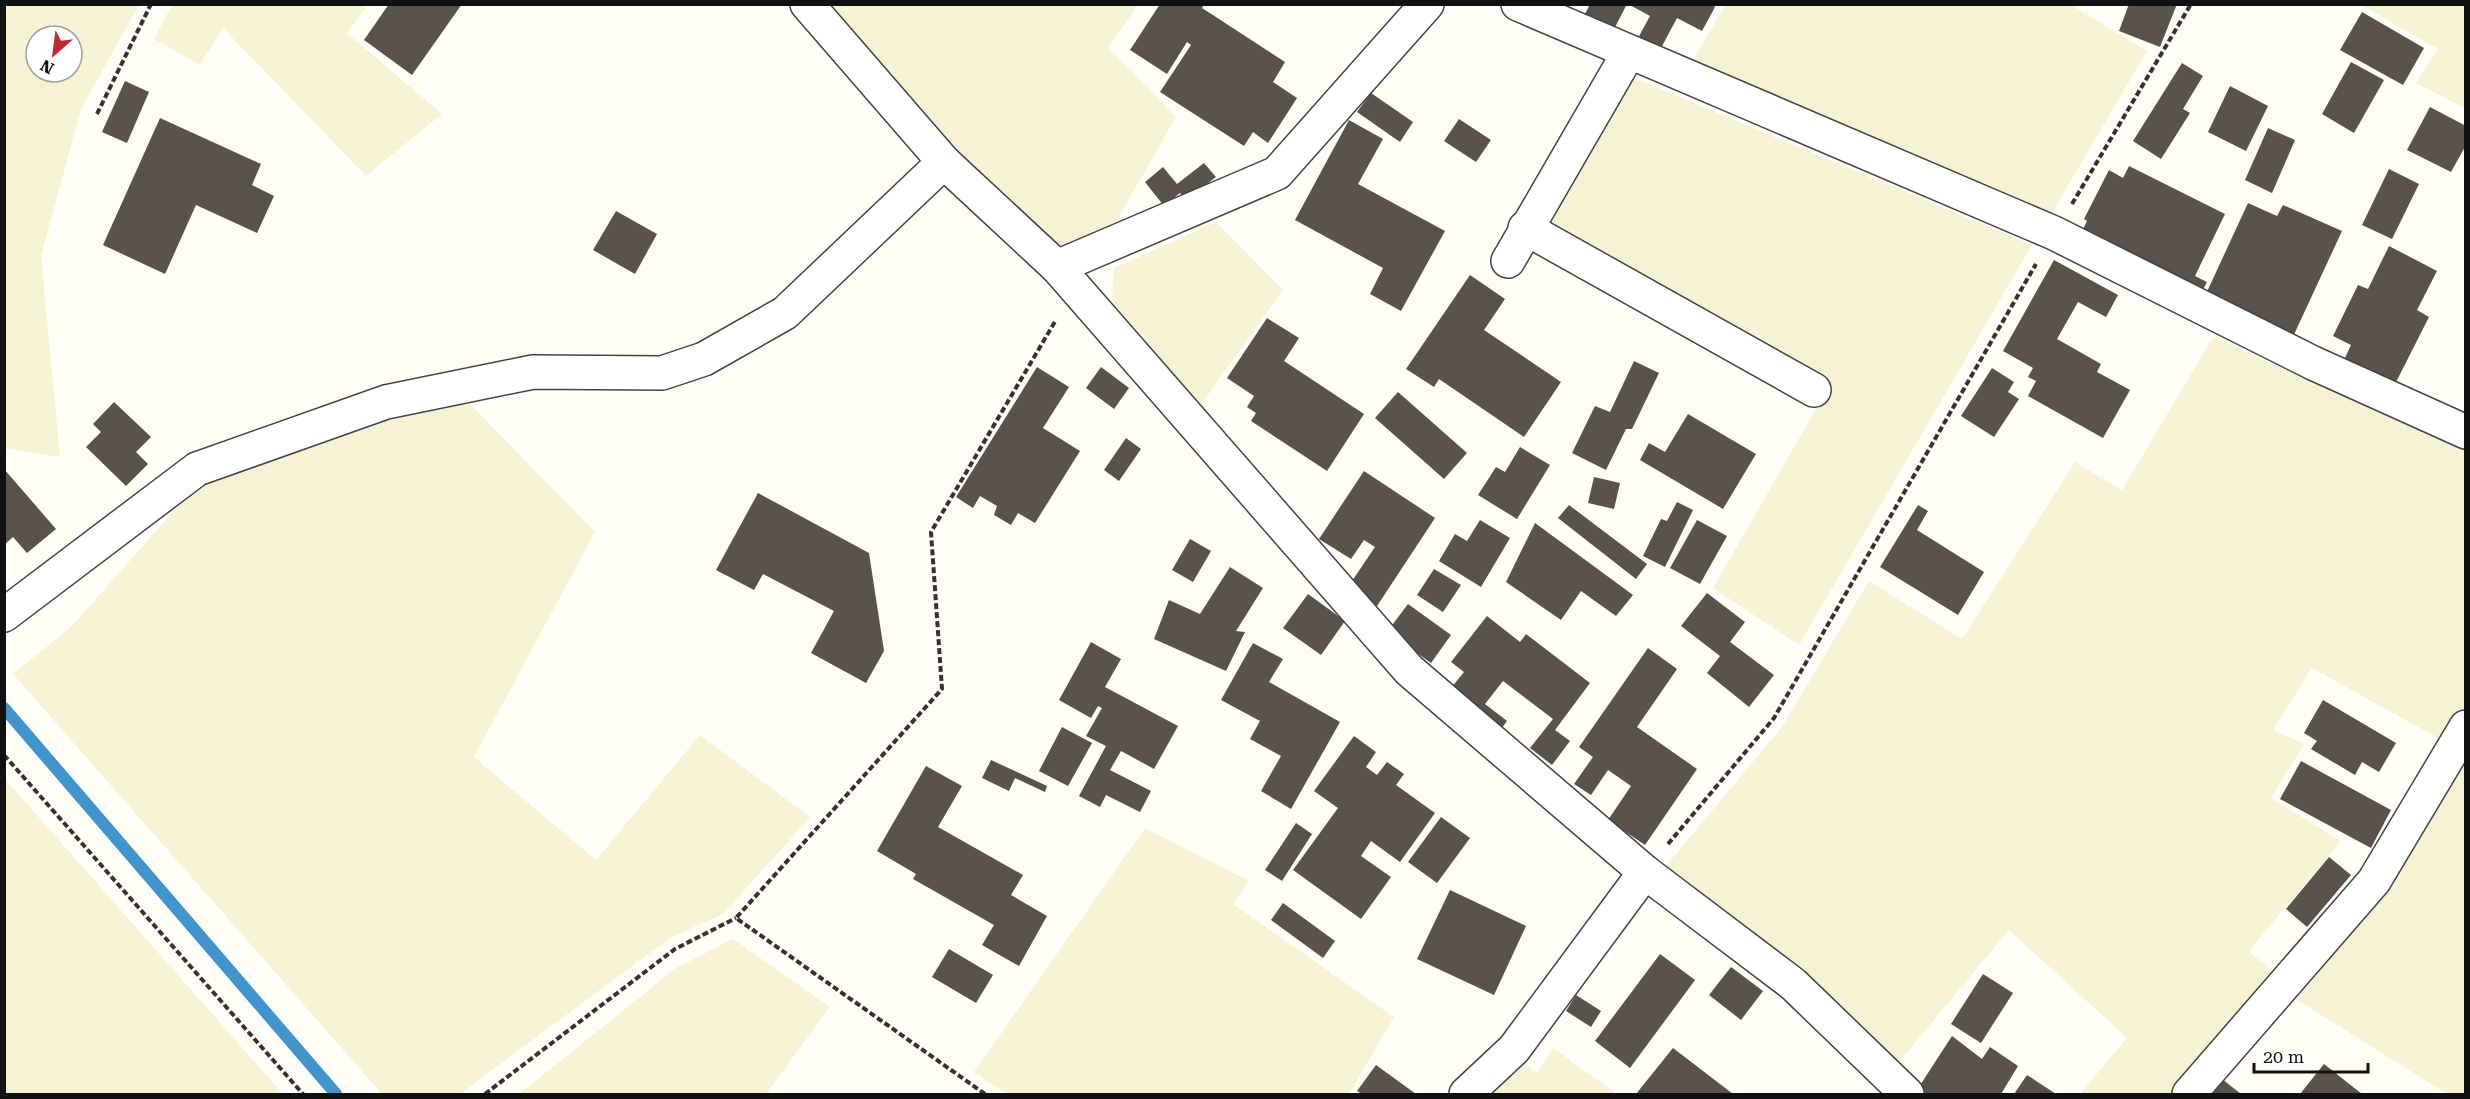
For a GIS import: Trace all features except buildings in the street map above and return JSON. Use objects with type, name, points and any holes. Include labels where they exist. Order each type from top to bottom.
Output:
[{"type":"street","points":[[807,4],[944,162],[1066,278],[1409,670],[1645,872],[1793,984],[1907,1095]]},
{"type":"street","points":[[1066,278],[1277,173],[1427,4]]},
{"type":"street","points":[[1518,4],[2054,233],[2313,363],[2466,432]]},
{"type":"street","points":[[1508,261],[1525,228],[1629,52]]},
{"type":"street","points":[[4,615],[196,469],[386,402],[533,372],[662,374],[704,359],[785,313],[944,162]]},
{"type":"street","points":[[1525,228],[1814,390]]},
{"type":"street","points":[[2189,1095],[2374,881],[2466,728]]},
{"type":"street","points":[[1466,1095],[1514,1049],[1645,872]]},
{"type":"path","points":[[98,114],[151,4]]},
{"type":"path","points":[[1645,872],[1774,718],[2054,233],[2191,4]]},
{"type":"path","points":[[484,1095],[675,949],[736,918],[942,689],[932,532],[1066,278]]},
{"type":"path","points":[[4,755],[303,1095]]},
{"type":"path","points":[[736,918],[985,1095]]},
{"type":"shaded area","points":[[1726,4],[2071,5],[2147,51],[2049,218],[1690,65]]},
{"type":"shaded area","points":[[4,5],[139,5],[81,109],[41,256],[60,457],[5,448]]},
{"type":"shaded area","points":[[172,5],[368,5],[347,33],[442,114],[366,176],[223,28],[200,65],[154,39]]},
{"type":"shaded area","points":[[830,5],[1138,5],[1108,48],[1176,117],[1116,222],[1059,246],[932,125]]},
{"type":"shaded area","points":[[2361,5],[2465,5],[2465,108],[2416,83],[2438,49]]},
{"type":"shaded area","points":[[1632,77],[2032,245],[1799,645],[1713,588],[1828,388],[1541,224]]},
{"type":"shaded area","points":[[1216,222],[1283,290],[1200,406],[1112,300],[1114,268]]},
{"type":"shaded area","points":[[2213,337],[2465,450],[2465,708],[2445,742],[2312,668],[2273,730],[2304,744],[2271,798],[2341,841],[2249,951],[2273,972],[2172,1094],[2080,1094],[2127,1038],[2009,930],[1898,1063],[1665,867],[1782,727],[1869,581],[1962,639],[2075,462],[2122,490]]},
{"type":"shaded area","points":[[470,404],[595,532],[474,757],[596,860],[700,735],[810,817],[723,914],[670,938],[460,1094],[382,1094],[13,674],[71,627],[196,486],[401,411]]},
{"type":"shaded area","points":[[2465,755],[2465,1094],[2447,1094],[2288,994]]},
{"type":"shaded area","points":[[5,779],[283,1094],[5,1094]]},
{"type":"shaded area","points":[[1145,828],[1249,881],[1233,904],[1394,1017],[1349,1094],[1006,1094],[974,1072]]},
{"type":"shaded area","points":[[733,939],[830,1007],[766,1094],[519,1094],[676,968]]},
{"type":"shaded area","points":[[1553,1048],[1617,1094],[1481,1094],[1518,1058],[1537,1073]]},
{"type":"waterway","points":[[4,708],[336,1094]]}]
